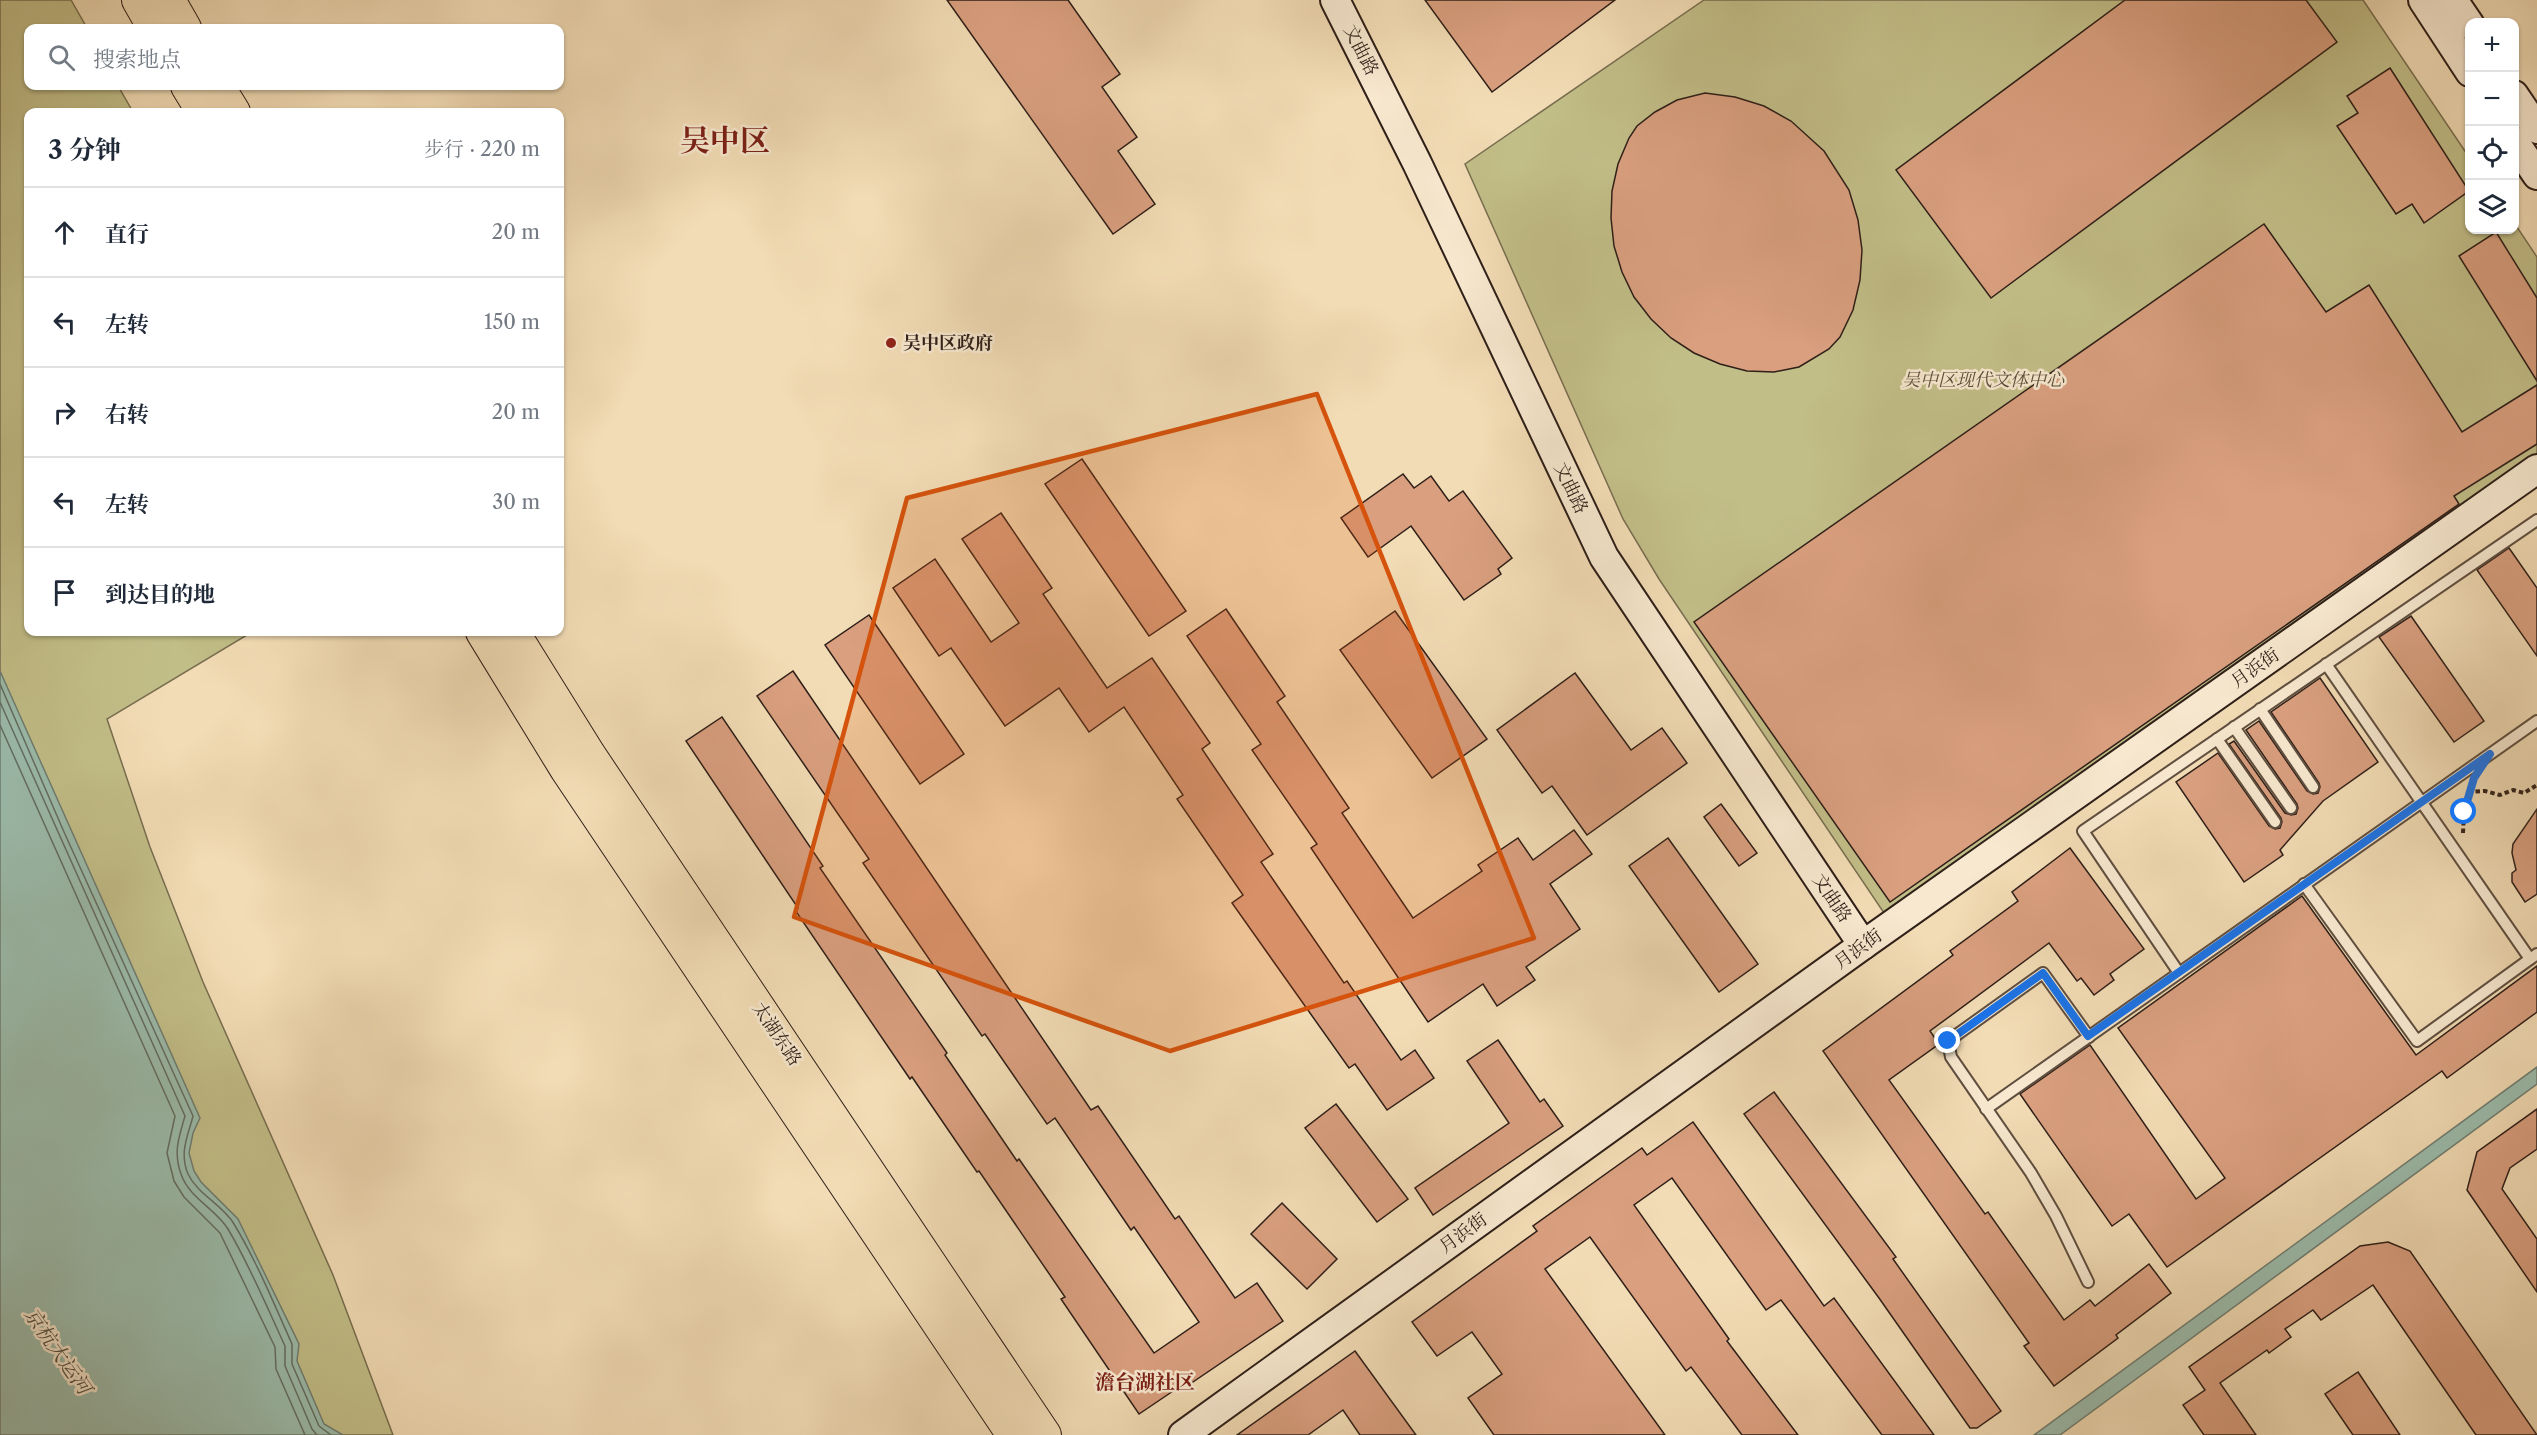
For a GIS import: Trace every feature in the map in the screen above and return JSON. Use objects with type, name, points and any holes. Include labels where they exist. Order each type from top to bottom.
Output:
[{"type":"main road","points":[[138,0],[152,24]]},
{"type":"main road","points":[[169,0],[183,24]]},
{"type":"main road","points":[[189,90],[201,108]]},
{"type":"main road","points":[[220,90],[232,108]]},
{"type":"main road","name":"太湖东路","points":[[484,636],[572,778],[1013,1435]]},
{"type":"main road","name":"太湖东路","points":[[516,636],[606,780],[1045,1435]]},
{"type":"street","name":"文曲路","points":[[1335,0],[1418,163],[1604,556],[1863,945]]},
{"type":"street","points":[[2423,0],[2465,66]]},
{"type":"street","points":[[2453,0],[2465,19]]},
{"type":"street","points":[[2519,102],[2537,129]]},
{"type":"street","points":[[2519,149],[2537,176]]},
{"type":"street","name":"月浜街","points":[[1183,1435],[1863,945],[2537,468]]},
{"type":"lane","points":[[2179,973],[2083,831],[2537,520]]},
{"type":"lane","points":[[2304,884],[2417,1041],[2533,957],[2421,802],[2326,664]]},
{"type":"lane","points":[[2260,709],[2313,787]]},
{"type":"lane","points":[[1986,1108],[2537,721]]},
{"type":"lane","points":[[2235,727],[2291,808]]},
{"type":"lane","points":[[2217,739],[2276,822]]},
{"type":"lane","points":[[2088,1036],[2043,973],[1948,1041],[1951,1057],[2031,1173],[2056,1216],[2088,1282]]},
{"type":"path","points":[[2463,835],[2468,792],[2474,778],[2490,754]]},
{"type":"path","points":[[2468,792],[2485,791],[2500,795],[2513,790],[2524,793],[2537,785]]},
{"type":"highlighted area","points":[[1317,394],[1534,938],[1170,1051],[794,917],[907,498]]},
{"type":"green space","points":[[0,0],[71,0],[85,24],[24,24],[24,90],[120,90],[131,108],[24,108],[24,636],[245,636],[107,719],[150,847],[203,982],[333,1275],[393,1435],[266,1435],[0,898]]},
{"type":"green space","name":"吴中区现代文体中心","points":[[1704,0],[2363,0],[2465,151],[2465,234],[2519,234],[2519,230],[2537,257],[2537,455],[1884,913],[1659,579],[1623,519],[1465,164]]},
{"type":"water","name":"京杭大运河","points":[[0,671],[200,1118],[193,1133],[189,1153],[194,1171],[201,1182],[238,1219],[299,1344],[297,1361],[324,1424],[343,1435],[0,1435]]},
{"type":"water","points":[[2537,1067],[2537,1084],[2060,1435],[2034,1435]]},
{"type":"building","points":[[947,0],[1068,0],[1120,74],[1102,87],[1137,137],[1118,151],[1155,204],[1113,234]]},
{"type":"building","points":[[1425,0],[1615,0],[1492,92]]},
{"type":"building","points":[[2125,0],[2306,0],[2337,42],[1991,298],[1896,170]]},
{"type":"building","points":[[2390,68],[2465,185],[2465,194],[2424,223],[2412,204],[2396,214],[2337,126],[2358,113],[2347,96]]},
{"type":"building","points":[[1705,93],[1735,97],[1764,106],[1791,121],[1824,151],[1849,190],[1858,220],[1862,250],[1860,280],[1853,310],[1840,337],[1829,349],[1799,367],[1774,372],[1747,371],[1720,364],[1694,353],[1671,338],[1651,319],[1634,297],[1622,272],[1614,246],[1611,218],[1612,191],[1618,164],[1629,138],[1637,126],[1655,112],[1677,100]]},
{"type":"building","points":[[2264,224],[2326,312],[2369,285],[2462,432],[2537,385],[2537,444],[2454,496],[2459,504],[1890,902],[1694,622]]},
{"type":"building","points":[[2493,234],[2497,234],[2537,298],[2537,381],[2459,256]]},
{"type":"building","points":[[1082,459],[1186,611],[1149,636],[1045,484]]},
{"type":"building","points":[[1403,474],[1414,488],[1431,476],[1449,501],[1463,491],[1512,558],[1498,569],[1501,574],[1464,600],[1411,526],[1368,557],[1341,518]]},
{"type":"building","points":[[1001,513],[1052,588],[1043,594],[1107,688],[1152,658],[1210,743],[1202,749],[1273,854],[1261,862],[1344,983],[1347,981],[1401,1060],[1415,1050],[1434,1078],[1387,1110],[1355,1064],[1349,1068],[1232,903],[1243,895],[1177,799],[1183,795],[1124,707],[1089,732],[1059,688],[1005,726],[951,648],[939,656],[893,588],[935,559],[991,642],[1019,623],[962,539]]},
{"type":"building","points":[[2509,548],[2537,588],[2537,656],[2477,570]]},
{"type":"building","points":[[1226,609],[1285,696],[1277,702],[1349,808],[1342,813],[1413,918],[1482,871],[1478,865],[1518,838],[1533,860],[1574,830],[1592,854],[1550,884],[1580,929],[1526,967],[1535,980],[1497,1006],[1483,984],[1428,1022],[1311,848],[1317,844],[1252,750],[1261,744],[1187,636]]},
{"type":"building","points":[[1395,611],[1487,739],[1432,778],[1340,650]]},
{"type":"building","points":[[869,615],[964,754],[920,784],[825,645]]},
{"type":"building","points":[[2411,616],[2484,721],[2454,742],[2379,637]]},
{"type":"building","points":[[793,671],[1091,1110],[1098,1106],[1175,1219],[1179,1216],[1235,1298],[1257,1283],[1283,1321],[1187,1386],[1185,1383],[1139,1414],[1061,1299],[1065,1297],[979,1171],[977,1172],[912,1077],[910,1079],[795,910],[798,908],[686,741],[722,717],[823,866],[820,868],[947,1053],[945,1055],[1017,1161],[1019,1159],[1154,1353],[1199,1322],[1134,1227],[1131,1230],[1055,1118],[1047,1124],[985,1034],[982,1036],[863,863],[869,859],[757,696]]},
{"type":"building","points":[[1575,673],[1631,750],[1662,728],[1687,763],[1587,835],[1552,786],[1542,793],[1497,730]]},
{"type":"building","points":[[2320,678],[2378,762],[2323,801],[2280,850],[2283,855],[2244,882],[2176,782],[2218,753],[2269,826],[2275,829],[2280,828],[2281,818],[2229,744],[2234,741],[2285,813],[2296,814],[2297,804],[2246,730],[2259,721],[2307,791],[2313,794],[2318,793],[2319,783],[2271,712]]},
{"type":"building","points":[[1721,804],[1757,853],[1739,866],[1704,817]]},
{"type":"building","points":[[2537,809],[2537,894],[2525,902],[2512,882],[2512,873],[2516,870],[2512,853],[2513,844]]},
{"type":"building","points":[[1668,838],[1758,964],[1719,992],[1629,866]]},
{"type":"building","points":[[2070,848],[2144,949],[2110,974],[2114,980],[2094,995],[2081,978],[2077,981],[2049,943],[1930,1031],[1939,1044],[1889,1080],[1985,1214],[1988,1212],[2064,1320],[2090,1300],[2095,1306],[2149,1264],[2171,1293],[2116,1335],[2118,1338],[2054,1386],[2024,1346],[2029,1343],[1823,1051],[1953,955],[1950,951],[2018,901],[2012,892]]},
{"type":"building","points":[[2302,896],[2416,1055],[2537,966],[2537,1012],[2447,1078],[2442,1071],[2167,1267],[2129,1214],[2112,1226],[2020,1094],[2090,1045],[2196,1199],[2225,1178],[2118,1028]]},
{"type":"building","points":[[1498,1040],[1540,1102],[1544,1099],[1563,1126],[1433,1215],[1415,1188],[1509,1123],[1467,1061]]},
{"type":"building","points":[[1774,1092],[1896,1257],[1893,1259],[2001,1411],[1977,1428],[1970,1428],[1879,1298],[1744,1114]]},
{"type":"building","points":[[1336,1104],[1408,1199],[1377,1222],[1305,1128]]},
{"type":"building","points":[[2537,1109],[2537,1149],[2510,1168],[2502,1189],[2537,1239],[2537,1292],[2467,1190],[2477,1152]]},
{"type":"building","points":[[1693,1122],[1824,1306],[1834,1298],[1934,1435],[1882,1435],[1781,1300],[1766,1310],[1672,1178],[1634,1205],[1729,1339],[1727,1341],[1798,1435],[1742,1435],[1691,1367],[1686,1371],[1590,1237],[1545,1269],[1665,1435],[1494,1435],[1468,1398],[1502,1374],[1472,1332],[1437,1356],[1412,1322],[1537,1231],[1533,1226],[1642,1148],[1647,1155]]},
{"type":"building","points":[[1282,1203],[1337,1259],[1307,1289],[1251,1234]]},
{"type":"building","points":[[2388,1242],[2410,1251],[2537,1435],[2476,1435],[2373,1285],[2321,1320],[2313,1310],[2285,1329],[2291,1337],[2269,1353],[2267,1350],[2220,1383],[2256,1435],[2204,1435],[2183,1405],[2205,1390],[2189,1367],[2360,1246]]},
{"type":"building","points":[[1355,1351],[1416,1435],[1360,1435],[1343,1410],[1308,1435],[1237,1435]]},
{"type":"building","points":[[2358,1372],[2400,1435],[2353,1435],[2325,1394]]},
{"type":"place","name":"吴中区政府","points":[[891,343]]},
{"type":"district","name":"吴中区","points":[[725,140]]},
{"type":"district","name":"澹台湖社区","points":[[1145,1382]]},
{"type":"route","points":[[1948,1041],[2043,973],[2088,1036],[2490,754],[2474,778],[2468,792],[2464,812]]}]
